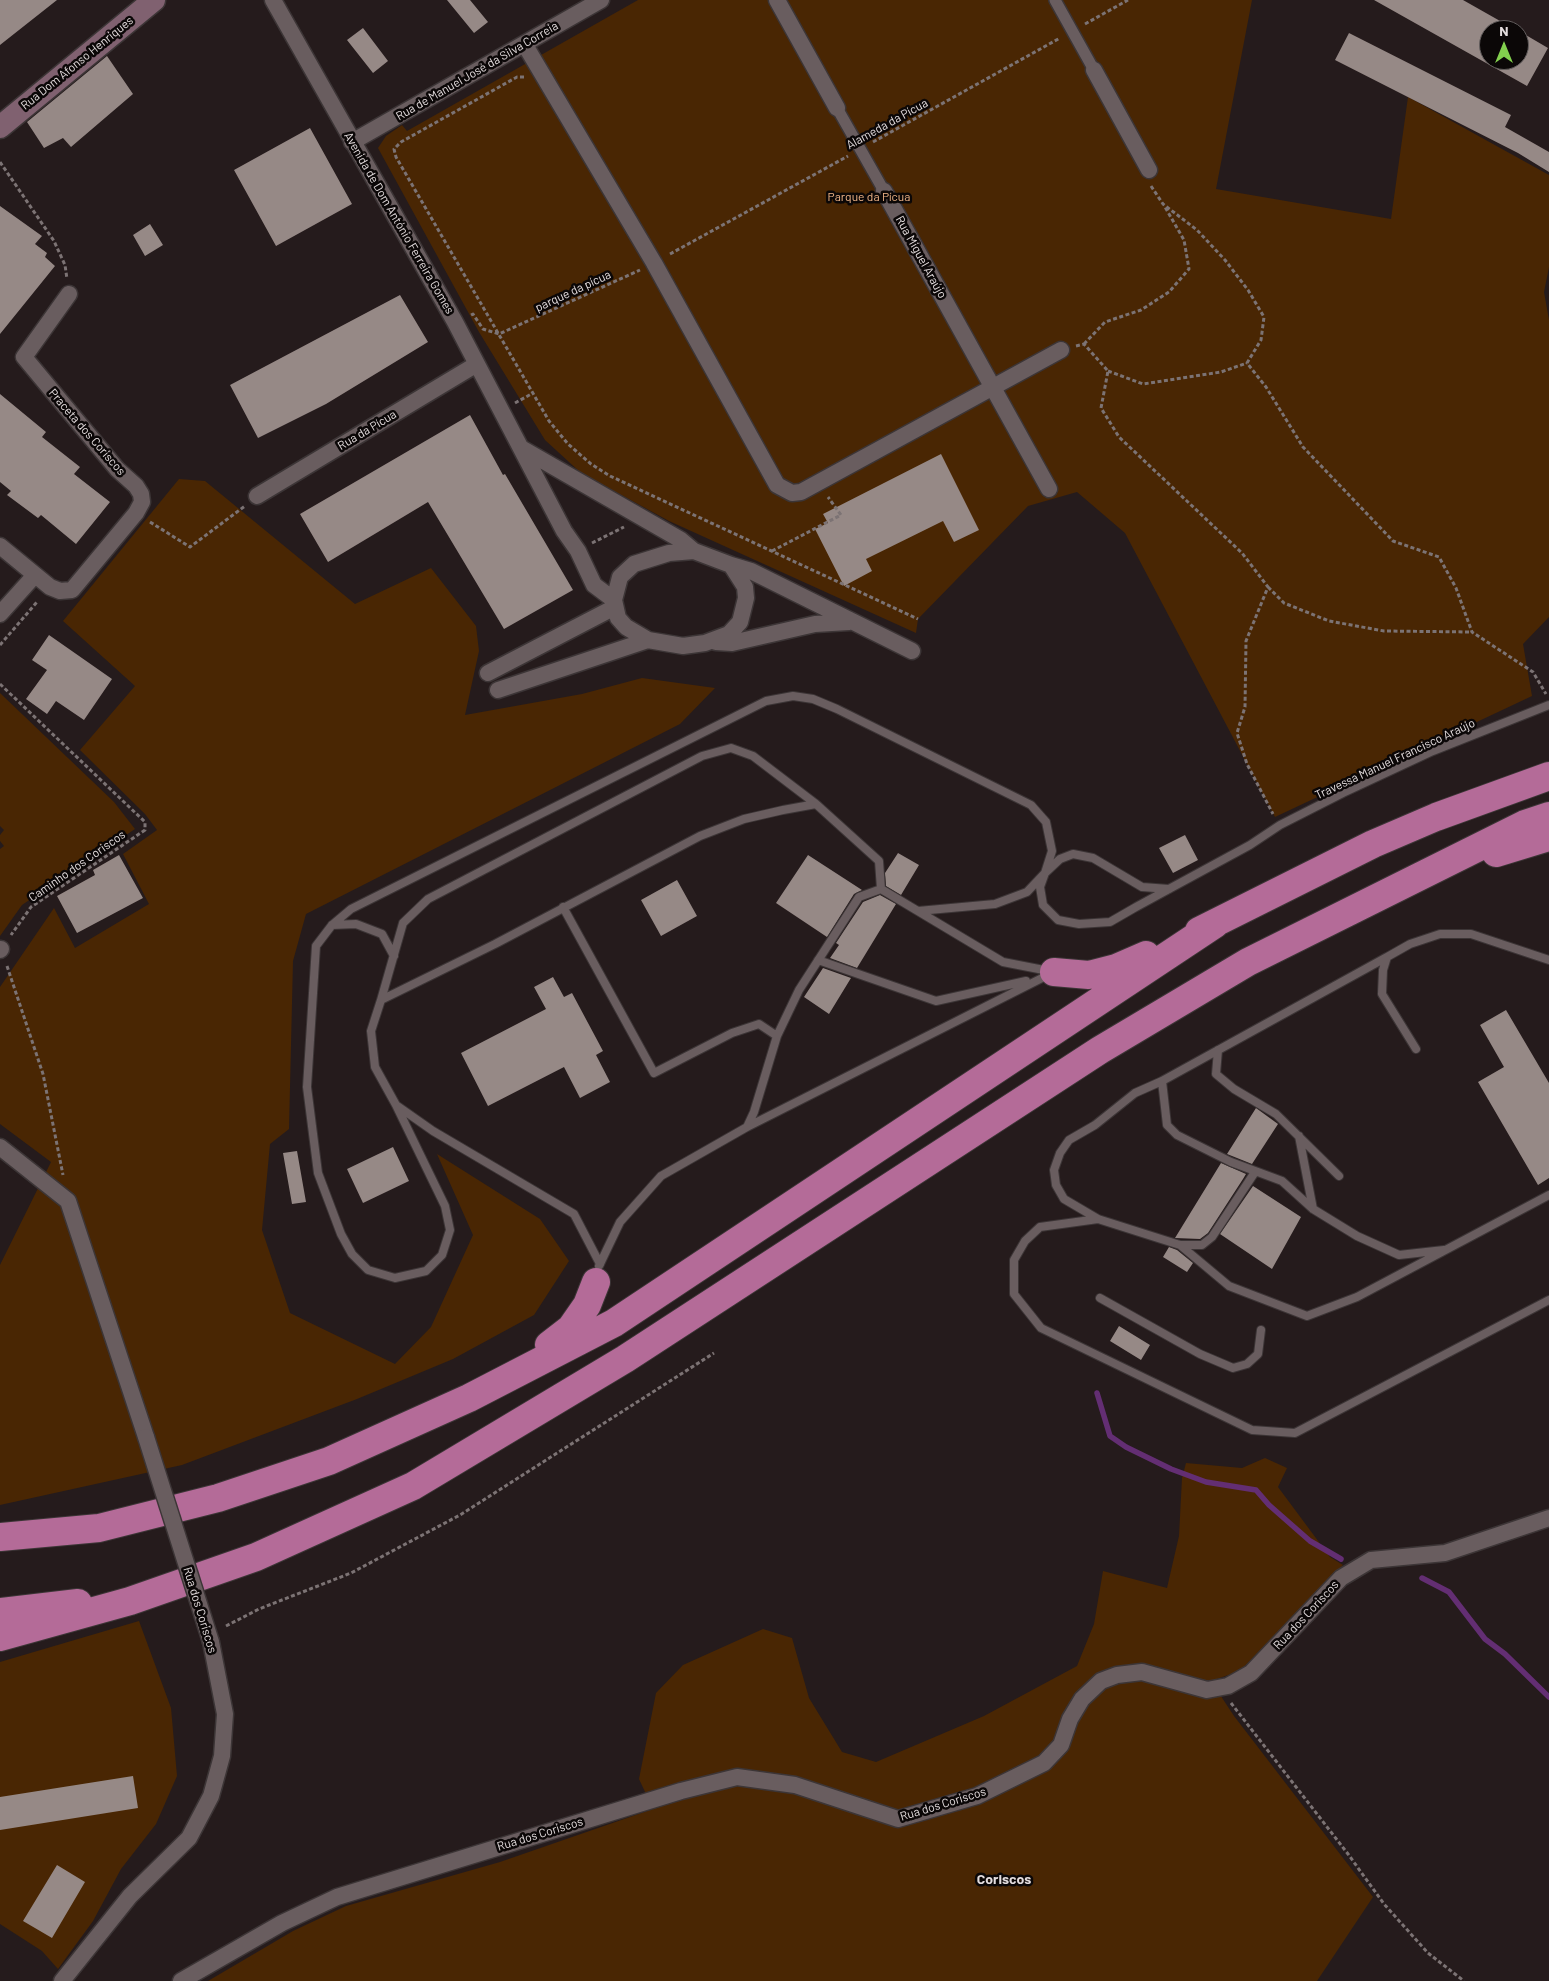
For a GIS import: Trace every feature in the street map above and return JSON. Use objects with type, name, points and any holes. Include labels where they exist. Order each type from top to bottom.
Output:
[{"type":"highway","points":[[1054,972],[1089,975],[1116,968],[1215,924],[1373,844],[1436,817],[1549,776]]},
{"type":"highway","points":[[0,1637],[148,1594],[256,1557],[413,1486],[625,1360],[1100,1050],[1248,962],[1525,824],[1549,816]]},
{"type":"highway","points":[[1418,876],[1549,837]]},
{"type":"highway","points":[[0,1537],[99,1528],[218,1498],[329,1461],[469,1398],[614,1323],[1215,924]]},
{"type":"highway","points":[[469,1398],[487,1380],[546,1348],[571,1328],[587,1305],[598,1273]]},
{"type":"highway","points":[[0,1612],[148,1594]]},
{"type":"main road","name":"Rua Dom Afonso Henriques","points":[[0,127],[154,0]]},
{"type":"street","name":"Avenida de Dom António Ferreira Gomes","points":[[272,0],[477,364],[594,585],[614,604]]},
{"type":"street","name":"Rua de Manuel José da Silva Correia","points":[[352,142],[602,0]]},
{"type":"street","name":"Rua Miguel Araújo","points":[[777,0],[994,387],[1049,489]]},
{"type":"street","points":[[1055,0],[1149,170]]},
{"type":"street","points":[[525,44],[654,263],[777,485],[792,493],[801,492],[820,484],[1061,350]]},
{"type":"street","name":"Praceta dos Coriscos","points":[[69,294],[24,358],[117,469],[136,486],[141,494],[142,502],[136,513]]},
{"type":"street","name":"Rua da Pícua","points":[[257,496],[477,364]]},
{"type":"street","name":"Avenida de Dom António Ferreira Gomes","points":[[521,448],[681,540],[694,551],[751,571],[849,622],[912,651]]},
{"type":"street","points":[[0,546],[50,587],[60,591],[72,590],[136,513]]},
{"type":"street","name":"Avenida de Dom António Ferreira Gomes","points":[[694,551],[669,552],[634,564],[620,577],[614,604],[618,618],[626,627],[648,640],[683,646],[711,642],[732,643],[815,624],[849,622]]},
{"type":"street","name":"Avenida de Dom António Ferreira Gomes","points":[[711,642],[729,634],[740,622],[745,609],[745,587],[730,565]]},
{"type":"street","points":[[0,614],[36,575]]},
{"type":"street","points":[[488,673],[614,604]]},
{"type":"street","points":[[498,690],[648,640]]},
{"type":"street","points":[[0,1147],[68,1201]]},
{"type":"street","name":"Rua dos Coriscos","points":[[62,1981],[130,1896],[189,1838],[212,1796],[222,1756],[225,1714],[212,1642],[68,1201]]},
{"type":"street","name":"Rua dos Coriscos","points":[[181,1981],[282,1923],[337,1897],[681,1790],[737,1777],[795,1785],[898,1819],[977,1796],[1044,1763],[1062,1745],[1070,1719],[1082,1699],[1101,1680],[1117,1675],[1142,1672],[1207,1690],[1220,1689],[1251,1673],[1341,1578],[1371,1560],[1445,1553],[1549,1518]]},
{"type":"lane","name":"Travessa Manuel Francisco Araújo","points":[[881,889],[879,861],[816,804],[753,756],[731,748],[702,756],[428,899],[403,923],[371,1031],[374,1067],[396,1105],[445,1206],[450,1230],[442,1255],[426,1271],[395,1278],[368,1270],[352,1254],[341,1234],[318,1174],[308,1078],[316,946],[332,926],[352,909],[766,701],[793,696],[813,699],[837,709],[1031,805],[1046,822],[1052,851],[1040,887],[1043,905],[1058,920],[1079,924],[1110,922],[1250,845],[1280,825],[1433,751],[1549,705]]},
{"type":"lane","points":[[381,1000],[495,944],[700,836],[744,819],[816,804]]},
{"type":"lane","points":[[918,911],[995,904],[1027,892],[1060,859],[1073,854],[1093,858],[1142,886],[1169,890]]},
{"type":"lane","points":[[747,1127],[754,1112],[777,1036],[799,990],[859,897],[881,889],[1003,962],[1054,972]]},
{"type":"lane","points":[[563,907],[654,1072],[732,1033],[759,1024],[777,1036]]},
{"type":"lane","points":[[332,926],[356,924],[382,934],[394,956]]},
{"type":"lane","points":[[1255,1172],[1212,1237],[1202,1245],[1180,1245],[1098,1219],[1064,1200],[1056,1185],[1054,1170],[1060,1153],[1069,1140],[1095,1125],[1134,1093],[1162,1081],[1410,944],[1440,934],[1471,934],[1549,960]]},
{"type":"lane","points":[[1387,957],[1383,970],[1382,994],[1416,1049]]},
{"type":"lane","points":[[818,960],[936,1001],[1011,986],[1054,972]]},
{"type":"lane","points":[[598,1273],[620,1222],[661,1176],[747,1127],[1054,972]]},
{"type":"lane","points":[[1218,1050],[1216,1074],[1234,1089],[1276,1114],[1338,1176]]},
{"type":"lane","points":[[1162,1081],[1167,1126],[1177,1135],[1231,1162],[1282,1181],[1312,1208],[1357,1236],[1399,1255],[1449,1250]]},
{"type":"lane","points":[[396,1105],[433,1131],[574,1214],[598,1273]]},
{"type":"lane","points":[[1299,1136],[1312,1208]]},
{"type":"lane","points":[[1180,1245],[1229,1286],[1307,1316],[1357,1297],[1449,1250],[1549,1195]]},
{"type":"lane","points":[[1098,1219],[1040,1227],[1025,1241],[1014,1260],[1014,1294],[1041,1328],[1252,1430],[1295,1433],[1549,1300]]},
{"type":"lane","points":[[1100,1298],[1200,1354],[1233,1368],[1247,1364],[1258,1354],[1260,1330]]},
{"type":"path","name":"Alameda da Pícua","points":[[654,263],[1128,0]]},
{"type":"path","points":[[543,74],[527,83],[523,76],[517,77],[401,142],[394,149],[396,156],[549,421],[568,444],[590,464],[610,476],[918,619]]},
{"type":"path","points":[[0,162],[54,241],[65,265],[69,294]]},
{"type":"path","points":[[1061,350],[1084,344],[1105,322],[1141,310],[1169,292],[1189,268],[1184,240],[1152,186],[1149,170]]},
{"type":"path","points":[[1084,344],[1108,371],[1143,384],[1221,372],[1247,363],[1261,340],[1264,316],[1248,290],[1224,260],[1196,230],[1163,204]]},
{"type":"path","name":"parque da pícua","points":[[499,334],[654,263]]},
{"type":"path","points":[[1247,363],[1266,387],[1303,447],[1393,542],[1439,557],[1456,588],[1472,632]]},
{"type":"path","points":[[1108,371],[1101,408],[1119,437],[1242,553],[1268,587],[1284,604],[1329,621],[1384,631],[1472,632],[1533,672],[1549,699]]},
{"type":"path","points":[[772,551],[841,514],[820,484]]},
{"type":"path","points":[[136,513],[190,547],[236,515],[257,496]]},
{"type":"path","points":[[0,644],[50,587]]},
{"type":"path","points":[[1268,587],[1246,641],[1245,707],[1237,733],[1247,764],[1280,825]]},
{"type":"path","name":"Caminho dos Coriscos","points":[[0,684],[145,822],[145,830],[31,907],[0,949],[43,1074],[68,1201]]},
{"type":"path","points":[[226,1626],[259,1609],[352,1573],[460,1515],[714,1353]]},
{"type":"path","points":[[1220,1689],[1348,1854],[1384,1904],[1428,1952],[1464,1981]]},
{"type":"green space","name":"Parque da Pícua","points":[[638,0],[1252,0],[1216,189],[1391,219],[1408,97],[1549,175],[1549,267],[1544,292],[1549,320],[1549,617],[1523,644],[1532,696],[1275,817],[1125,533],[1077,492],[1028,506],[918,619],[916,633],[669,521],[581,473],[545,440],[479,332],[378,148],[386,136],[402,125],[407,131]]},
{"type":"green space","points":[[179,479],[205,481],[355,604],[431,568],[476,626],[479,651],[465,715],[582,694],[642,678],[715,688],[680,724],[306,914],[293,961],[289,1129],[270,1144],[262,1230],[290,1313],[395,1364],[431,1327],[473,1235],[437,1154],[540,1219],[569,1261],[534,1315],[453,1359],[357,1399],[182,1465],[0,1505],[0,1265],[51,1162],[0,1124],[0,987],[54,908],[75,948],[149,904],[123,854],[157,830],[145,814],[80,750],[135,686],[63,621]]},
{"type":"green space","points":[[0,693],[114,802],[135,829],[22,905],[0,936],[0,849],[4,846],[0,841],[0,835],[4,830],[0,826]]},
{"type":"green space","points":[[1265,1458],[1287,1468],[1278,1487],[1330,1557],[1343,1565],[1240,1671],[1211,1681],[1234,1716],[1373,1897],[1317,1981],[208,1981],[293,1931],[346,1906],[500,1862],[653,1809],[639,1779],[656,1693],[683,1665],[763,1629],[792,1638],[809,1698],[842,1752],[876,1762],[984,1716],[1077,1666],[1094,1624],[1103,1571],[1167,1588],[1179,1536],[1182,1478],[1186,1463],[1242,1468]]},
{"type":"green space","points":[[139,1621],[171,1708],[177,1776],[156,1824],[121,1869],[93,1921],[58,1969],[42,1951],[0,1924],[0,1662]]},
{"type":"building","points":[[0,0],[57,0],[0,45]]},
{"type":"building","points":[[447,0],[470,0],[488,22],[474,33]]},
{"type":"building","points":[[1374,0],[1463,0],[1498,20],[1479,20],[1479,59]]},
{"type":"building","points":[[363,28],[388,61],[373,73],[347,40]]},
{"type":"building","points":[[1349,33],[1511,115],[1505,127],[1549,152],[1549,172],[1518,153],[1335,60]]},
{"type":"building","points":[[1529,37],[1548,48],[1527,86],[1499,70],[1529,70]]},
{"type":"building","points":[[107,56],[133,94],[71,147],[63,138],[44,148],[27,122]]},
{"type":"building","points":[[310,128],[352,204],[276,246],[234,170]]},
{"type":"building","points":[[0,206],[42,236],[35,244],[47,253],[45,257],[55,266],[0,334]]},
{"type":"building","points":[[150,224],[163,245],[145,256],[133,235]]},
{"type":"building","points":[[400,295],[428,342],[326,404],[258,438],[230,385]]},
{"type":"building","points":[[0,394],[46,432],[42,437],[80,467],[74,474],[110,502],[76,544],[41,515],[38,518],[7,495],[11,491],[0,482]]},
{"type":"building","points":[[470,415],[503,475],[505,474],[573,590],[504,629],[428,502],[328,562],[300,514]]},
{"type":"building","points":[[941,454],[979,530],[954,542],[943,521],[866,559],[872,571],[844,586],[815,529],[828,523],[823,514]]},
{"type":"building","points":[[49,635],[112,679],[84,720],[56,701],[47,714],[26,699],[47,670],[32,660]]},
{"type":"building","points":[[1185,835],[1198,860],[1173,873],[1159,848]]},
{"type":"building","points":[[898,853],[919,865],[901,895],[886,886],[885,873]]},
{"type":"building","points":[[119,855],[143,898],[77,933],[57,896],[95,875],[93,870]]},
{"type":"building","points":[[808,855],[862,890],[854,894],[827,937],[776,903]]},
{"type":"building","points":[[677,880],[697,916],[661,936],[641,900]]},
{"type":"building","points":[[880,895],[896,904],[857,968],[830,958],[839,945],[836,943],[863,902]]},
{"type":"building","points":[[823,968],[851,978],[829,1014],[804,997]]},
{"type":"building","points":[[553,977],[564,997],[572,993],[603,1051],[596,1055],[610,1082],[580,1098],[564,1067],[488,1106],[461,1053],[546,1009],[534,987]]},
{"type":"building","points":[[1506,1010],[1549,1083],[1549,1178],[1538,1185],[1478,1082],[1504,1067],[1480,1025]]},
{"type":"building","points":[[1256,1108],[1278,1124],[1252,1164],[1227,1154]]},
{"type":"building","points":[[393,1147],[409,1181],[363,1203],[347,1169]]},
{"type":"building","points":[[297,1151],[306,1202],[292,1204],[283,1153]]},
{"type":"building","points":[[1221,1163],[1246,1174],[1208,1233],[1200,1239],[1175,1238]]},
{"type":"building","points":[[1253,1186],[1301,1217],[1272,1269],[1220,1234]]},
{"type":"building","points":[[1169,1247],[1177,1250],[1193,1263],[1187,1272],[1163,1257]]},
{"type":"building","points":[[1119,1326],[1150,1345],[1141,1360],[1110,1341]]},
{"type":"building","points":[[133,1776],[138,1808],[0,1830],[0,1797]]},
{"type":"building","points":[[57,1865],[85,1882],[52,1938],[23,1921]]},
{"type":"waterway","points":[[1097,1393],[1110,1436],[1126,1447],[1171,1469],[1206,1482],[1256,1490],[1269,1505],[1310,1541],[1341,1559]]},
{"type":"waterway","points":[[1422,1578],[1449,1592],[1485,1639],[1505,1654],[1549,1697]]},
{"type":"district","name":"Coriscos","points":[[1004,1879]]}]
